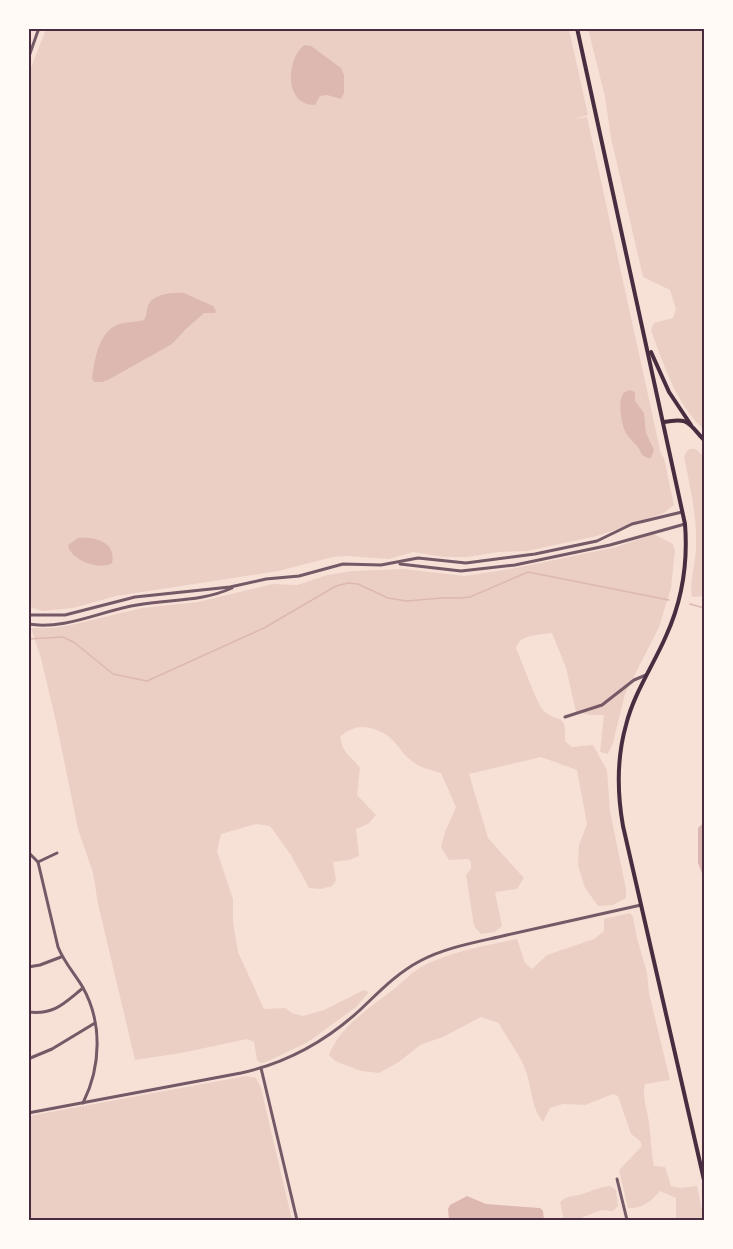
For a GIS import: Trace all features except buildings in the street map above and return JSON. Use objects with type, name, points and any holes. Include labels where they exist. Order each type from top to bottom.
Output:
[{"type":"main road","points":[[577,28],[684,512],[685,566],[678,606],[667,636],[637,692],[626,724],[618,780],[622,826],[705,1180]]},
{"type":"main road","points":[[646,340],[666,387],[691,425],[705,440]]},
{"type":"main road","points":[[664,422],[681,420],[691,425]]},
{"type":"street","points":[[28,59],[39,28]]},
{"type":"street","points":[[28,615],[65,615],[135,597],[236,586],[266,579],[300,576],[337,565],[381,566],[418,558],[466,562],[552,551],[597,541],[632,524],[684,512]]},
{"type":"street","points":[[393,564],[416,564],[461,571],[515,565],[610,545],[685,524]]},
{"type":"street","points":[[28,624],[58,625],[134,605],[204,598],[236,586]]},
{"type":"street","points":[[565,717],[602,705],[634,680],[646,675]]},
{"type":"street","points":[[28,852],[38,862],[58,947],[88,998],[95,1023],[98,1046],[94,1075],[83,1103]]},
{"type":"street","points":[[38,862],[57,853]]},
{"type":"street","points":[[28,1113],[261,1068],[287,1060],[315,1044],[349,1019],[403,971],[431,955],[455,947],[641,905]]},
{"type":"street","points":[[29,966],[40,965],[62,957]]},
{"type":"street","points":[[28,1012],[53,1011],[83,988]]},
{"type":"street","points":[[28,1059],[52,1050],[95,1023]]},
{"type":"street","points":[[261,1068],[297,1221]]},
{"type":"street","points":[[617,1179],[627,1221]]},
{"type":"shaded area","points":[[46,29],[569,29],[588,115],[574,119],[587,117],[674,505],[664,513],[597,536],[527,551],[498,552],[468,557],[444,557],[413,552],[389,559],[333,557],[278,571],[116,596],[73,608],[43,611],[32,608],[28,601],[28,75]]},
{"type":"shaded area","points":[[588,29],[704,29],[704,430],[678,396],[651,330],[654,323],[673,318],[676,309],[670,290],[643,277],[611,138],[605,97]]},
{"type":"shaded area","points":[[304,45],[311,46],[341,68],[344,75],[344,93],[341,99],[327,95],[320,96],[315,105],[305,103],[298,98],[293,90],[291,71],[298,52]]},
{"type":"shaded area","points":[[184,293],[213,306],[215,313],[204,313],[172,344],[108,380],[94,382],[92,378],[96,355],[106,333],[119,324],[144,320],[150,302],[158,296]]},
{"type":"shaded area","points":[[629,390],[635,392],[635,401],[644,413],[646,433],[654,450],[651,458],[642,455],[625,430],[620,404],[623,394]]},
{"type":"shaded area","points":[[690,449],[695,449],[704,456],[704,596],[692,597],[696,535],[693,501],[684,457]]},
{"type":"shaded area","points":[[654,534],[673,544],[675,550],[671,588],[659,627],[625,694],[613,743],[608,754],[600,752],[604,715],[576,712],[566,668],[552,633],[521,640],[516,648],[540,706],[565,725],[565,741],[572,747],[593,745],[607,770],[610,811],[626,898],[613,905],[598,906],[585,888],[578,865],[579,845],[587,824],[577,770],[541,757],[469,774],[488,838],[524,878],[517,889],[495,892],[502,926],[495,932],[481,934],[474,926],[466,875],[471,869],[471,862],[468,859],[449,860],[441,847],[456,807],[441,773],[418,765],[405,755],[387,735],[366,727],[354,728],[340,737],[345,751],[360,768],[357,795],[376,815],[368,824],[356,829],[359,856],[333,862],[336,880],[332,886],[321,889],[309,888],[291,855],[270,826],[256,824],[221,834],[217,851],[233,899],[233,923],[238,952],[264,1009],[285,1008],[303,1016],[324,1010],[364,990],[369,992],[356,1007],[308,1042],[266,1062],[260,1063],[257,1060],[254,1042],[247,1039],[135,1060],[98,904],[93,873],[78,829],[41,658],[31,628],[53,628],[142,608],[198,602],[272,584],[297,585],[327,575],[352,571],[403,569],[465,576],[616,547]]},
{"type":"shaded area","points":[[78,538],[97,539],[108,545],[113,556],[112,563],[93,565],[74,555],[68,545]]},
{"type":"shaded area","points":[[704,822],[704,879],[698,863],[698,828]]},
{"type":"shaded area","points":[[630,913],[647,973],[649,993],[670,1080],[645,1084],[644,1089],[654,1166],[665,1167],[671,1186],[680,1188],[697,1186],[704,1220],[676,1220],[676,1198],[660,1191],[646,1204],[628,1208],[619,1170],[642,1146],[640,1141],[631,1134],[618,1096],[613,1094],[585,1105],[563,1104],[550,1108],[543,1122],[534,1105],[523,1064],[499,1023],[481,1017],[443,1037],[420,1045],[399,1062],[379,1073],[361,1071],[335,1061],[329,1055],[340,1035],[357,1018],[426,964],[463,951],[517,939],[525,963],[532,969],[547,955],[594,939],[604,931],[604,919]]},
{"type":"shaded area","points":[[246,1076],[256,1078],[261,1088],[292,1220],[29,1220],[29,1116]]},
{"type":"shaded area","points":[[610,1186],[616,1190],[618,1206],[613,1211],[601,1210],[576,1220],[564,1220],[560,1202],[568,1197]]},
{"type":"shaded area","points":[[467,1196],[486,1204],[540,1208],[543,1211],[544,1220],[449,1220],[450,1205]]},
{"type":"waterway","points":[[28,639],[63,637],[75,643],[113,674],[147,681],[264,628],[336,586],[348,583],[358,584],[388,598],[407,601],[460,598],[470,597],[528,572],[669,600]]},
{"type":"waterway","points":[[690,604],[704,608]]}]
